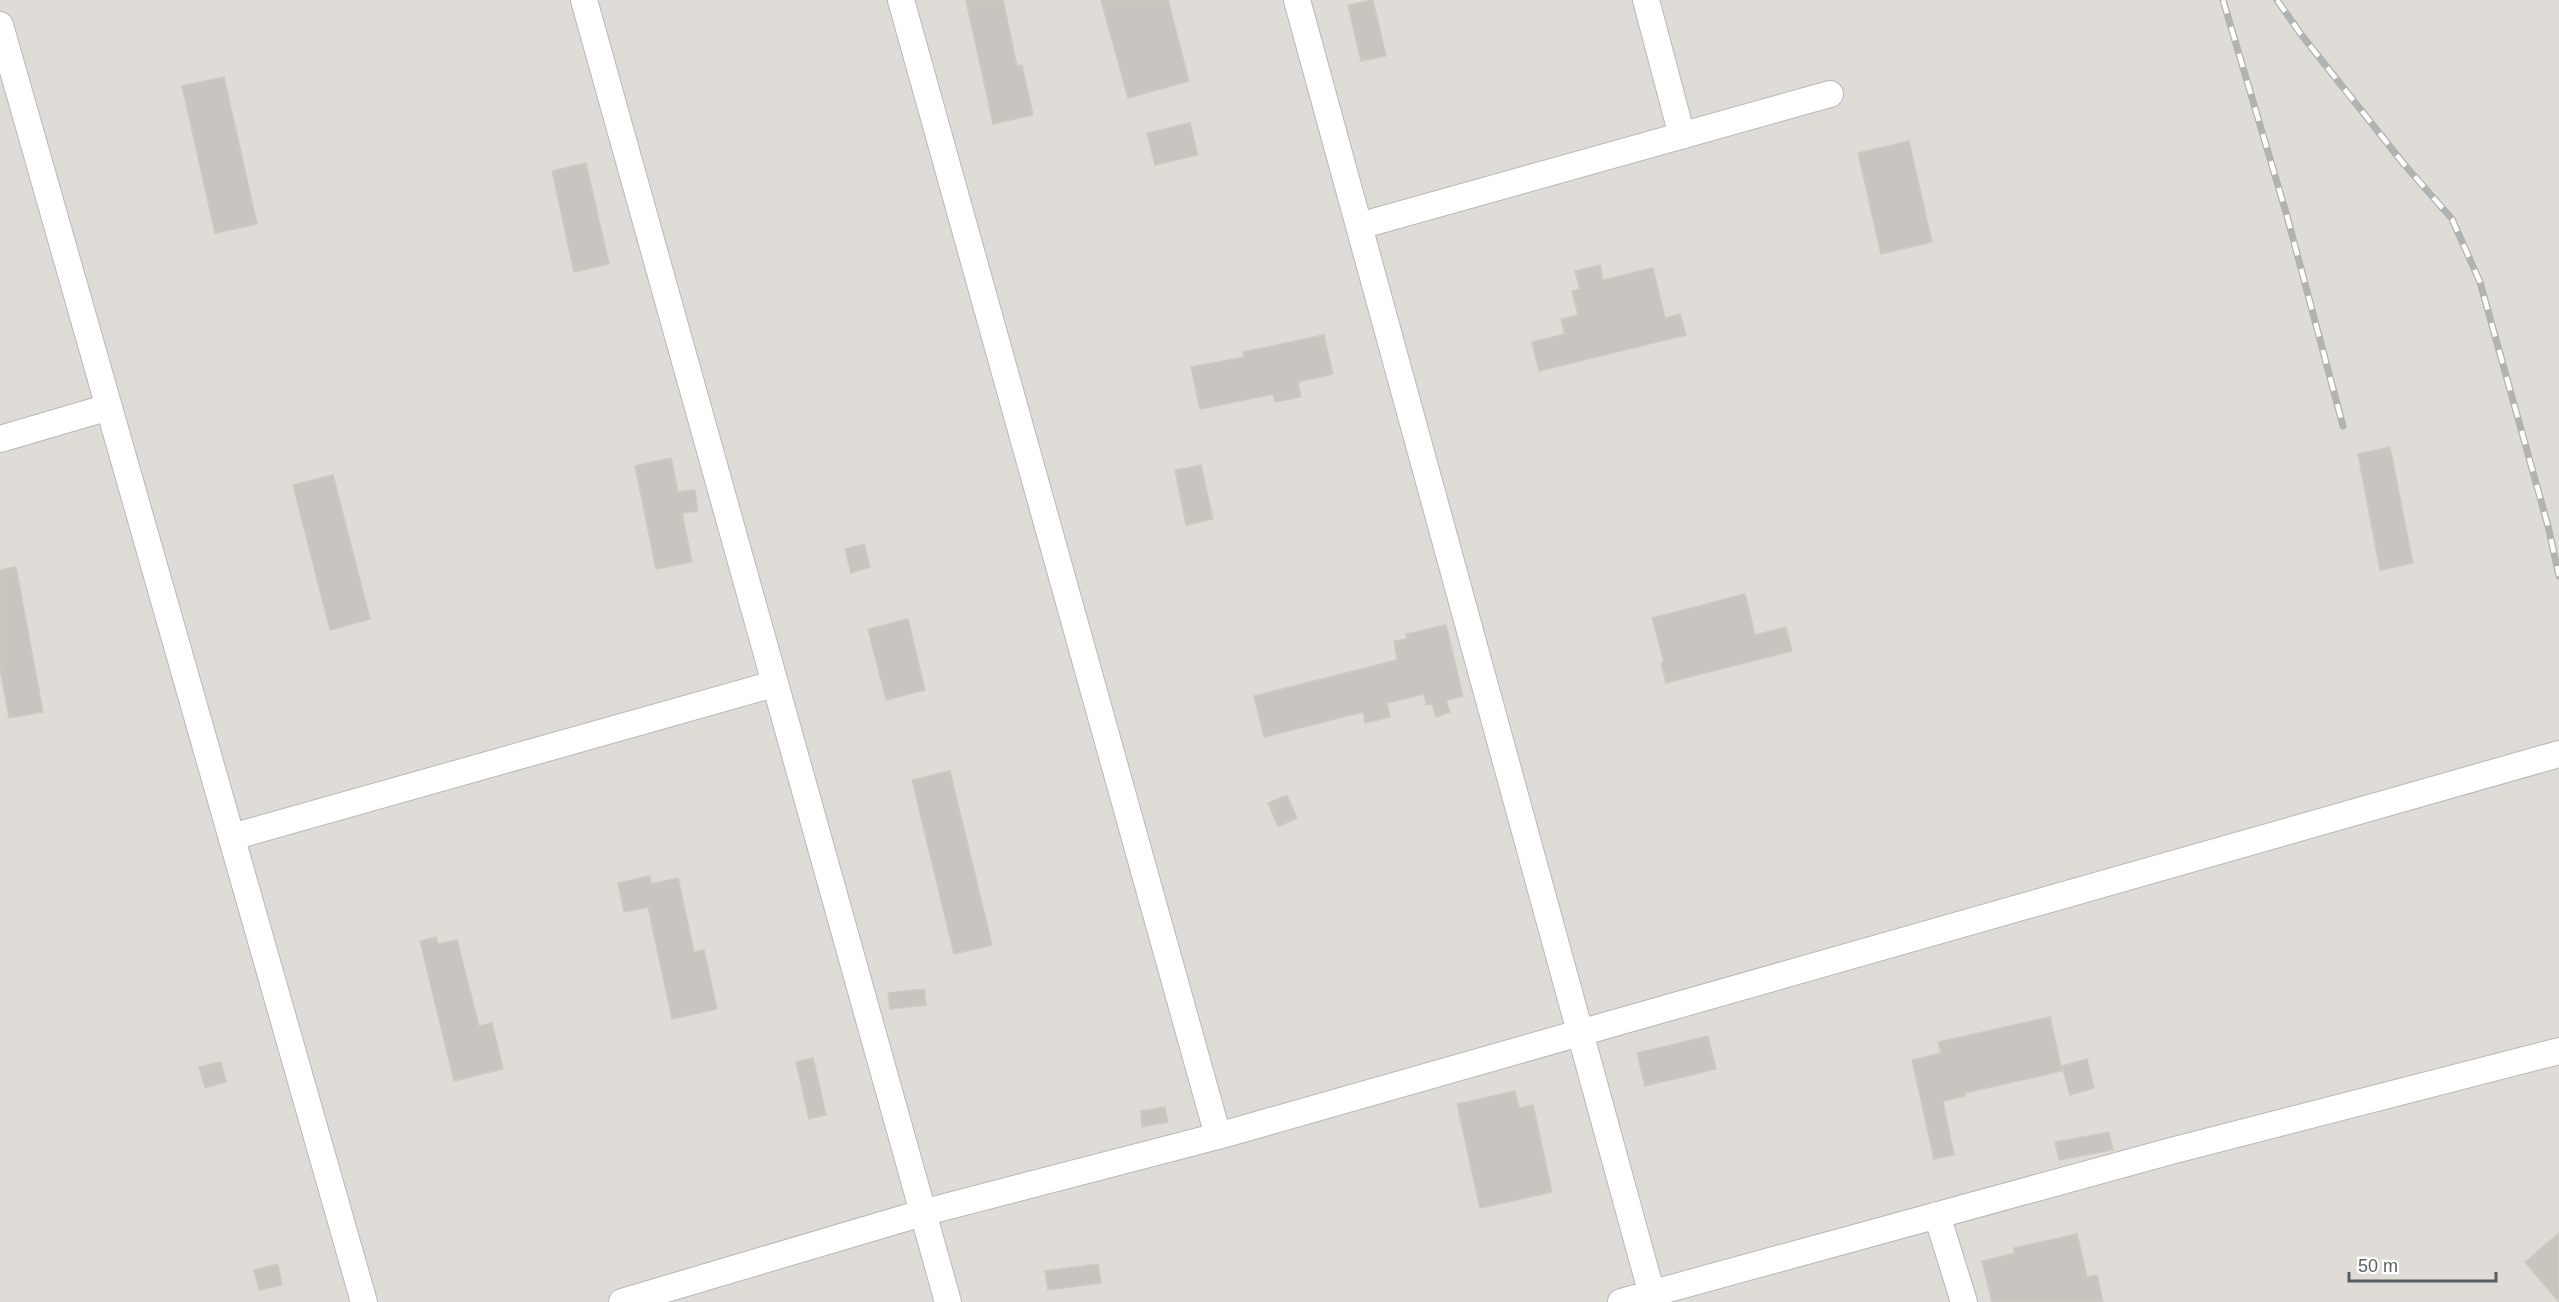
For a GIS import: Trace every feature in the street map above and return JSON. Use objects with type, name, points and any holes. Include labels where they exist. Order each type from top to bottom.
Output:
[{"type":"lane","points":[[584,0],[948,1302]]},
{"type":"lane","points":[[901,0],[1218,1136]]},
{"type":"lane","points":[[1297,0],[1653,1298]]},
{"type":"lane","points":[[1646,0],[1682,136]]},
{"type":"lane","points":[[0,25],[364,1302]]},
{"type":"lane","points":[[1359,226],[1830,94]]},
{"type":"lane","points":[[0,439],[109,407]]},
{"type":"lane","points":[[232,837],[774,684]]},
{"type":"lane","points":[[622,1302],[922,1214],[1218,1136],[1581,1034],[2559,754]]},
{"type":"lane","points":[[1621,1302],[1653,1298],[1937,1215],[2170,1151],[2559,1051]]},
{"type":"lane","points":[[1937,1215],[1964,1302]]},
{"type":"shaded area","points":[[0,0],[2559,0],[2559,1302],[0,1302]]},
{"type":"building","points":[[966,0],[1003,0],[1017,66],[1022,65],[1033,115],[993,124]]},
{"type":"building","points":[[1101,0],[1168,0],[1189,81],[1128,98]]},
{"type":"building","points":[[1373,0],[1386,56],[1361,61],[1348,5]]},
{"type":"building","points":[[224,77],[257,224],[215,233],[182,86]]},
{"type":"building","points":[[1190,123],[1198,155],[1155,165],[1147,133]]},
{"type":"building","points":[[1909,141],[1932,242],[1881,254],[1858,153]]},
{"type":"building","points":[[586,163],[609,264],[574,272],[552,171]]},
{"type":"building","points":[[1600,265],[1603,280],[1653,268],[1665,318],[1680,314],[1686,335],[1539,371],[1532,342],[1565,334],[1561,319],[1578,315],[1572,291],[1580,289],[1575,271]]},
{"type":"building","points":[[1324,335],[1333,374],[1298,382],[1301,397],[1275,402],[1273,394],[1200,409],[1191,367],[1244,357],[1243,352]]},
{"type":"building","points":[[2390,447],[2413,563],[2380,570],[2358,454]]},
{"type":"building","points":[[671,458],[678,492],[695,490],[698,511],[682,513],[692,562],[656,569],[635,466]]},
{"type":"building","points":[[1201,465],[1213,519],[1186,525],[1175,470]]},
{"type":"building","points":[[333,475],[370,619],[330,630],[293,485]]},
{"type":"building","points":[[864,544],[870,567],[851,573],[845,549]]},
{"type":"building","points":[[16,567],[43,712],[9,718],[0,669],[0,570]]},
{"type":"building","points":[[1745,594],[1755,635],[1786,627],[1792,651],[1666,683],[1661,663],[1664,662],[1652,618]]},
{"type":"building","points":[[908,619],[925,690],[886,700],[868,629]]},
{"type":"building","points":[[1446,625],[1463,696],[1446,700],[1450,712],[1436,717],[1432,704],[1426,705],[1424,694],[1387,703],[1390,717],[1365,723],[1363,712],[1264,737],[1254,696],[1397,660],[1394,641],[1407,639],[1406,634]]},
{"type":"building","points":[[950,771],[992,945],[954,954],[912,780]]},
{"type":"building","points":[[1287,795],[1297,818],[1278,827],[1268,803]]},
{"type":"building","points":[[650,876],[651,884],[678,878],[694,952],[704,950],[717,1009],[672,1019],[648,907],[624,912],[618,883]]},
{"type":"building","points":[[436,937],[438,944],[457,940],[479,1026],[492,1023],[503,1069],[454,1081],[420,941]]},
{"type":"building","points":[[924,989],[926,1005],[890,1009],[888,993]]},
{"type":"building","points":[[2050,1017],[2062,1071],[1965,1093],[1966,1096],[1943,1101],[1954,1155],[1934,1159],[1912,1060],[1941,1053],[1938,1042]]},
{"type":"building","points":[[1708,1036],[1716,1069],[1645,1086],[1637,1053]]},
{"type":"building","points":[[813,1058],[826,1115],[809,1119],[796,1062]]},
{"type":"building","points":[[2087,1059],[2094,1088],[2070,1095],[2062,1066]]},
{"type":"building","points":[[221,1062],[226,1082],[205,1088],[199,1067]]},
{"type":"building","points":[[1515,1091],[1519,1108],[1533,1105],[1552,1192],[1480,1208],[1457,1104]]},
{"type":"building","points":[[1165,1107],[1168,1122],[1142,1127],[1141,1111]]},
{"type":"building","points":[[2109,1132],[2113,1150],[2059,1160],[2055,1142]]},
{"type":"building","points":[[2559,1233],[2559,1302],[2525,1262]]},
{"type":"building","points":[[2077,1234],[2087,1277],[2097,1275],[2103,1302],[1992,1302],[1982,1261],[2015,1253],[2014,1248]]},
{"type":"building","points":[[278,1264],[282,1285],[259,1290],[254,1270]]},
{"type":"building","points":[[1098,1264],[1101,1283],[1048,1290],[1045,1271]]},
{"type":"railway","points":[[2223,0],[2287,216],[2343,426]]},
{"type":"railway","points":[[2277,0],[2300,33],[2403,163],[2452,219],[2480,282],[2548,526],[2559,576]]}]
